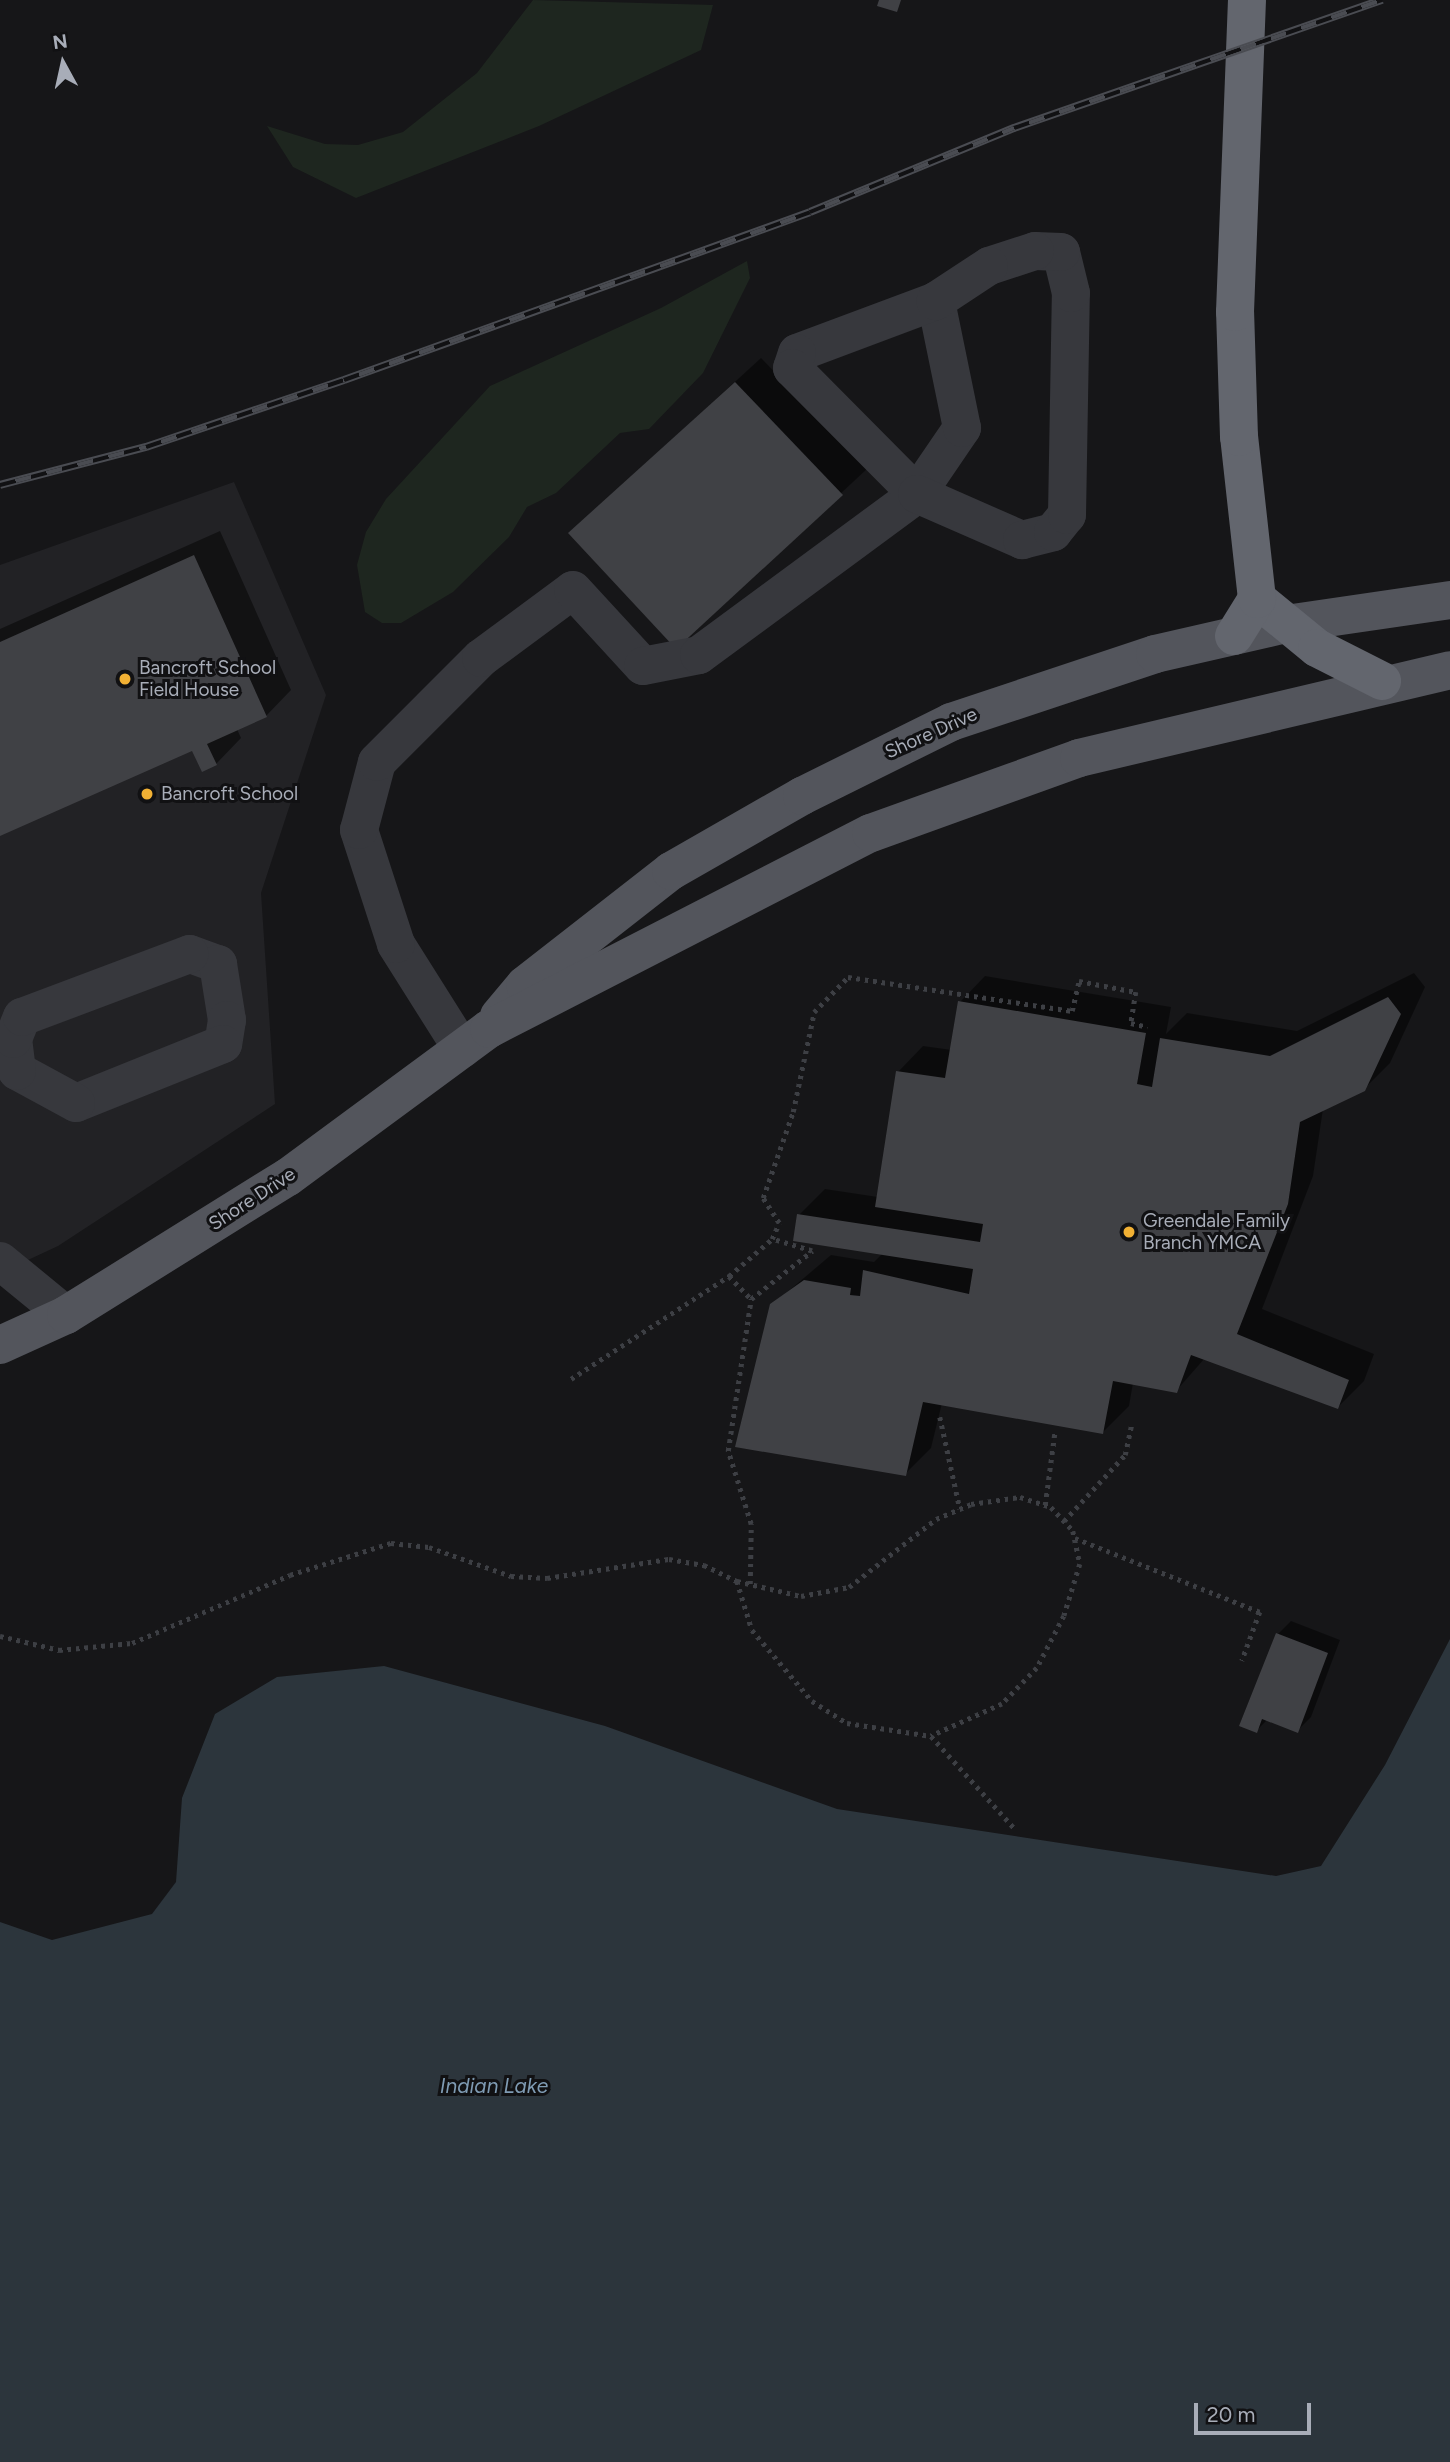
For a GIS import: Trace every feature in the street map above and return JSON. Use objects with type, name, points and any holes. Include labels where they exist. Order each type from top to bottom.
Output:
[{"type":"highway","points":[[1234,636],[1256,599],[1239,437],[1235,312],[1247,0]]},
{"type":"highway","points":[[1256,599],[1286,624],[1382,681]]},
{"type":"main road","name":"Shore Drive","points":[[475,1039],[525,985],[610,915],[671,871],[802,796],[1028,692],[1286,624],[1450,600]]},
{"type":"main road","name":"Shore Drive","points":[[0,1345],[66,1315],[288,1177],[475,1039],[806,864],[939,805],[1079,758],[1382,681],[1450,670]]},
{"type":"lane","points":[[1035,251],[1061,252],[1071,293],[1067,515],[1053,531],[1023,540],[917,494],[792,368],[797,353],[936,301],[989,266],[1035,251]]},
{"type":"lane","points":[[475,1039],[396,944],[359,830],[377,762],[481,658],[573,590],[643,666],[699,655],[917,494],[962,428],[936,301]]},
{"type":"lane","points":[[190,954],[218,964],[227,1020],[223,1044],[76,1103],[9,1075],[13,1039],[22,1017],[190,954]]},
{"type":"lane","points":[[0,1261],[66,1315]]},
{"type":"path","points":[[571,1379],[729,1276],[772,1240],[779,1223],[763,1198],[793,1112],[814,1012],[848,977],[1072,1012],[1079,981],[1136,992],[1131,1023],[1148,1027]]},
{"type":"path","points":[[750,1584],[751,1524],[728,1451],[751,1299],[812,1251],[772,1240]]},
{"type":"path","points":[[729,1276],[751,1299]]},
{"type":"path","points":[[940,1417],[960,1509]]},
{"type":"path","points":[[1064,1521],[1125,1455],[1132,1423]]},
{"type":"path","points":[[1045,1505],[1055,1430]]},
{"type":"path","points":[[0,1636],[59,1650],[132,1643],[290,1575],[391,1543],[429,1547],[511,1576],[547,1578],[669,1559],[737,1581],[802,1596],[849,1587],[936,1519],[960,1509],[1020,1497],[1045,1505],[1064,1521],[1074,1538],[1080,1564],[1065,1616],[1037,1668],[1002,1704],[931,1737],[847,1723],[812,1701],[752,1630],[737,1581]]},
{"type":"path","points":[[1074,1538],[1259,1612],[1242,1661]]},
{"type":"path","points":[[931,1737],[1014,1828]]},
{"type":"shaded area","points":[[533,0],[713,5],[701,50],[539,126],[356,198],[293,167],[267,126],[325,144],[358,145],[403,132],[477,73]]},
{"type":"shaded area","points":[[747,261],[750,278],[703,373],[649,429],[620,433],[556,493],[527,507],[509,537],[453,592],[401,623],[382,623],[365,612],[357,565],[366,532],[386,499],[490,386],[661,308]]},
{"type":"shaded area","name":"Bancroft School","points":[[234,482],[326,695],[261,893],[275,1104],[58,1246],[0,1273],[0,565]]},
{"type":"water","name":"Indian Lake","points":[[1450,1639],[1450,2462],[0,2462],[0,1922],[52,1940],[152,1914],[176,1882],[182,1798],[215,1714],[277,1677],[384,1666],[605,1726],[837,1809],[1276,1876],[1321,1866],[1385,1765]]},
{"type":"building","points":[[879,0],[901,0],[897,12],[877,6]]},
{"type":"building","points":[[735,382],[843,495],[676,649],[568,533]]},
{"type":"building","name":"Bancroft School Field House","points":[[194,555],[267,717],[207,744],[217,765],[202,772],[192,751],[0,836],[0,642]]},
{"type":"building","name":"Greendale Family Branch YMCA","points":[[1388,997],[1401,1014],[1365,1091],[1300,1122],[1288,1204],[1237,1334],[1349,1380],[1338,1409],[1191,1355],[1177,1393],[1113,1381],[1103,1434],[923,1402],[906,1476],[735,1447],[770,1304],[804,1280],[851,1288],[850,1295],[860,1296],[863,1270],[969,1294],[973,1269],[793,1241],[797,1214],[980,1242],[983,1224],[875,1207],[896,1071],[945,1078],[958,1001],[1146,1033],[1137,1084],[1152,1087],[1160,1038],[1270,1056]]},
{"type":"building","points":[[1276,1633],[1328,1653],[1298,1733],[1262,1719],[1257,1733],[1239,1726]]},
{"type":"railway","points":[[0,485],[146,447],[344,380],[810,212],[1014,128],[1382,0]]},
{"type":"place","name":"Bancroft School Field House","points":[[125,679]]},
{"type":"place","name":"Bancroft School","points":[[147,794]]},
{"type":"place","name":"Greendale Family Branch YMCA","points":[[1129,1232]]}]
